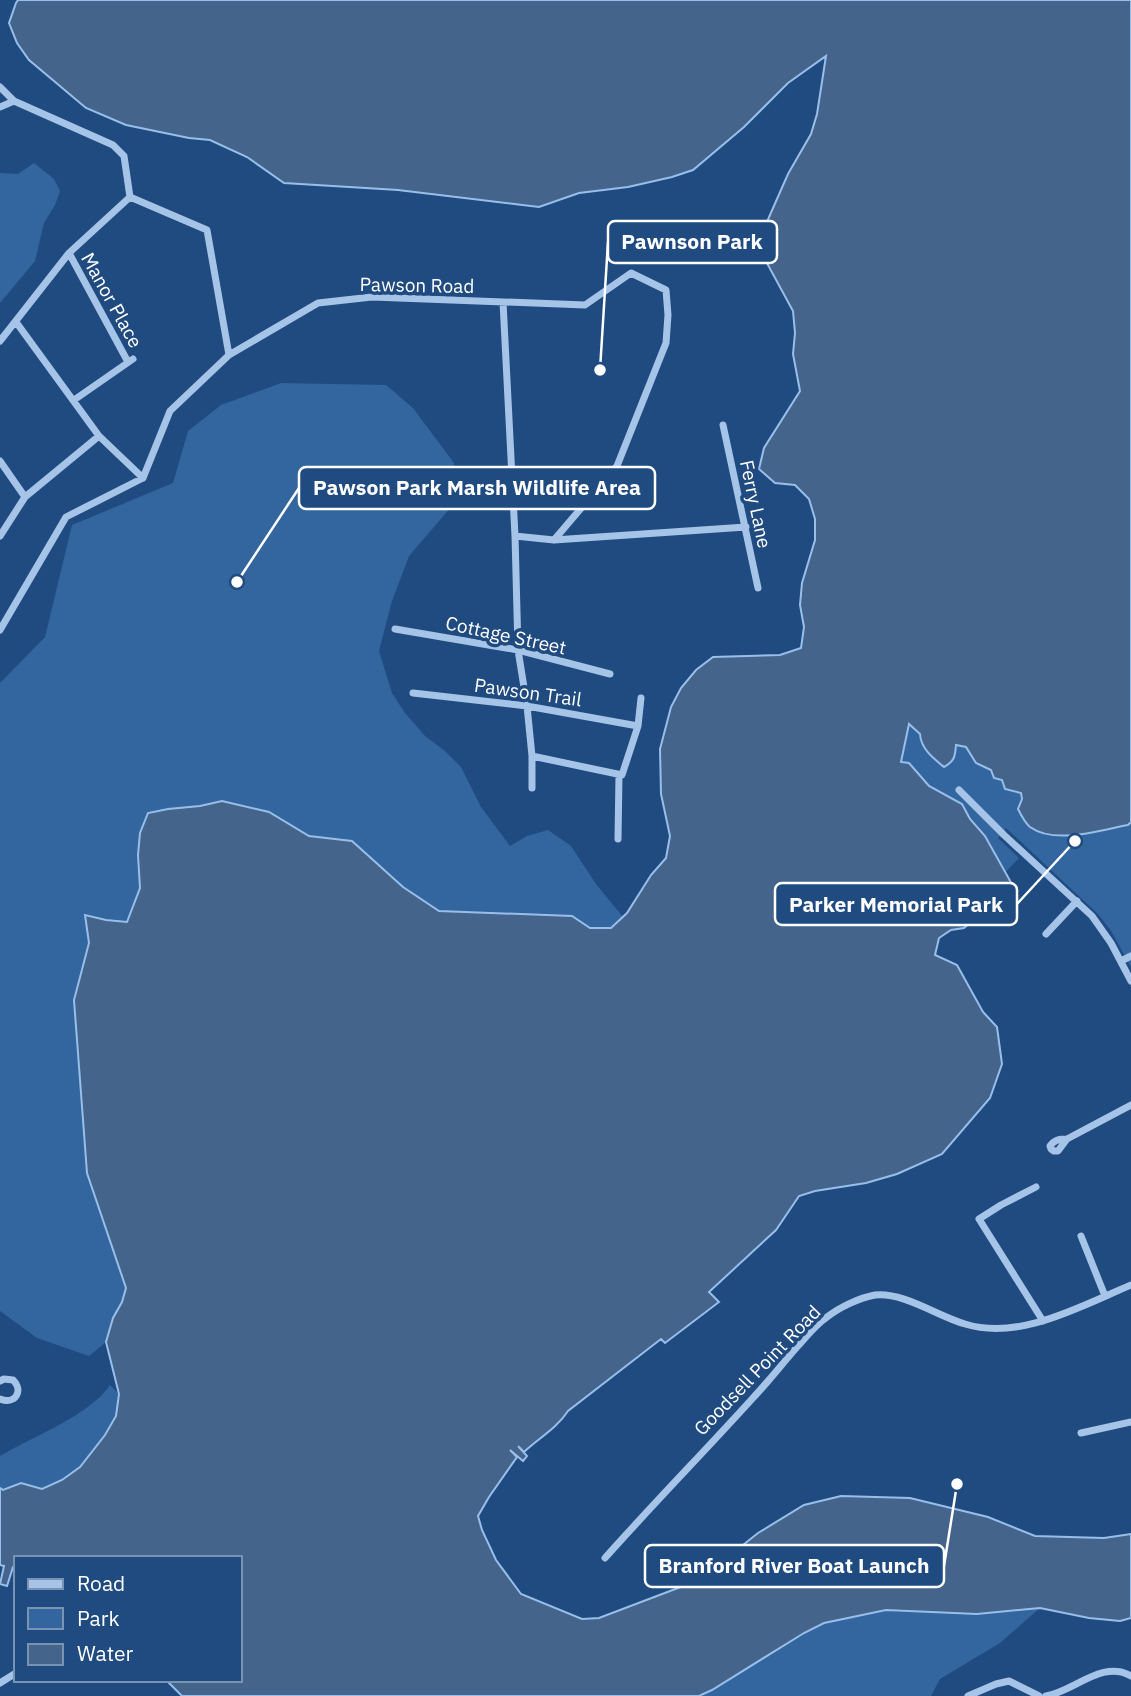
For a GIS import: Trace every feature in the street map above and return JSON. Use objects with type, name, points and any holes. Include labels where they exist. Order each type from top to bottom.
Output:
[{"type":"street","points":[[0,87],[14,101],[113,145],[124,156],[130,197]]},
{"type":"street","points":[[0,107],[14,101]]},
{"type":"street","points":[[0,341],[69,253],[130,197]]},
{"type":"street","points":[[130,197],[207,230],[229,355]]},
{"type":"street","name":"Manor Place","points":[[69,253],[131,360],[74,400]]},
{"type":"street","points":[[503,302],[585,305],[631,273],[666,290],[668,296],[666,343],[617,466],[554,540]]},
{"type":"street","name":"Pawson Road","points":[[143,478],[170,411],[229,355],[318,303],[372,297],[503,302],[518,650],[527,706],[532,788]]},
{"type":"street","points":[[0,631],[66,517],[143,478],[99,436],[16,322]]},
{"type":"street","name":"Ferry Lane","points":[[723,425],[758,588]]},
{"type":"street","points":[[0,536],[25,497],[99,436]]},
{"type":"street","points":[[0,461],[25,497]]},
{"type":"street","points":[[515,536],[554,540],[746,527]]},
{"type":"street","name":"Cottage Street","points":[[395,629],[518,650],[610,674]]},
{"type":"street","name":"Pawson Trail","points":[[413,693],[527,706],[638,726]]},
{"type":"street","points":[[532,756],[622,775],[638,726],[641,698]]},
{"type":"street","points":[[618,839],[619,775]]},
{"type":"street","points":[[959,790],[1100,926],[1131,981]]},
{"type":"street","points":[[1046,934],[1077,901]]},
{"type":"street","points":[[1121,961],[1131,956]]},
{"type":"street","points":[[1067,1139],[1131,1105]]},
{"type":"street","points":[[1035,1187],[979,1219],[1043,1321]]},
{"type":"street","points":[[1081,1236],[1105,1296]]},
{"type":"street","name":"Goodsell Point Road","points":[[605,1558],[752,1399],[813,1328],[841,1308],[873,1296],[884,1295],[905,1300],[963,1324],[982,1328],[1011,1327],[1059,1316],[1131,1285]]},
{"type":"street","points":[[0,1381],[13,1380],[18,1392],[16,1398],[11,1401],[0,1399]]},
{"type":"street","points":[[1081,1433],[1131,1422]]},
{"type":"street","points":[[1046,1696],[1055,1695],[1099,1674],[1125,1673],[1131,1676]]},
{"type":"street","points":[[968,1696],[1009,1681],[1039,1696]]},
{"type":"green space","points":[[34,163],[54,179],[60,191],[44,223],[35,261],[0,303],[0,173],[18,174]]},
{"type":"green space","points":[[281,383],[386,385],[413,408],[454,463],[452,506],[409,556],[392,601],[379,651],[392,693],[425,736],[461,767],[481,807],[510,846],[527,836],[548,830],[571,846],[596,884],[623,917],[611,928],[590,928],[572,916],[439,911],[403,887],[352,841],[309,836],[269,812],[222,801],[168,809],[138,855],[140,888],[127,922],[86,915],[89,943],[74,1000],[87,1173],[126,1288],[106,1342],[89,1356],[37,1338],[0,1311],[0,683],[45,637],[72,525],[173,483],[188,431],[221,405]]},
{"type":"green space","points":[[909,723],[1131,806],[1131,967],[1098,914],[1006,828],[998,838],[1019,858],[999,879],[929,786],[909,764],[901,762]]},
{"type":"green space","points":[[110,1385],[119,1394],[116,1416],[80,1467],[62,1480],[0,1512],[0,1456],[75,1416],[101,1396]]},
{"type":"green space","points":[[1040,1608],[1000,1643],[940,1679],[931,1696],[699,1696],[824,1623],[886,1610],[977,1614]]},
{"type":"water","points":[[18,0],[1131,0],[1131,822],[1128,825],[1078,835],[1040,832],[1028,825],[1018,809],[1021,793],[1005,789],[1002,780],[994,778],[991,770],[976,763],[966,747],[956,745],[954,758],[944,767],[928,753],[920,734],[909,724],[901,762],[909,763],[929,786],[962,804],[970,819],[985,836],[1013,886],[1006,889],[987,924],[973,920],[964,928],[951,930],[939,938],[935,955],[957,965],[983,1012],[997,1027],[1002,1064],[990,1098],[942,1154],[897,1174],[799,1196],[776,1230],[709,1292],[719,1302],[665,1343],[661,1339],[568,1411],[553,1428],[524,1452],[518,1446],[527,1456],[523,1461],[510,1450],[517,1457],[478,1516],[496,1560],[521,1594],[582,1619],[599,1618],[699,1580],[758,1533],[804,1505],[841,1496],[910,1498],[988,1517],[1035,1536],[1104,1538],[1131,1534],[1131,1618],[1120,1621],[1089,1618],[1040,1608],[977,1614],[886,1610],[824,1623],[699,1696],[182,1696],[168,1682],[242,1682],[242,1556],[14,1556],[14,1567],[7,1586],[0,1584],[4,1566],[0,1565],[0,1488],[3,1490],[21,1483],[42,1489],[62,1480],[80,1467],[116,1416],[119,1394],[106,1342],[126,1288],[87,1173],[74,1000],[89,943],[85,915],[127,922],[140,888],[140,833],[148,813],[222,801],[269,812],[309,836],[352,841],[403,887],[439,911],[572,916],[590,928],[611,928],[627,913],[651,875],[666,858],[670,836],[661,794],[660,749],[671,707],[681,688],[696,670],[713,657],[780,655],[801,648],[804,627],[800,605],[802,583],[815,540],[815,519],[809,499],[795,485],[775,483],[759,469],[764,448],[800,391],[793,354],[793,311],[762,254],[762,233],[788,174],[811,134],[817,114],[826,56],[788,83],[744,127],[693,170],[628,187],[579,193],[539,207],[398,190],[284,183],[247,157],[210,140],[126,125],[86,108],[29,60],[17,43],[9,23]]},
{"type":"place","name":"Pawnson Park","points":[[600,370]]},
{"type":"place","name":"Pawson Park Marsh Wildlife Area","points":[[237,582]]},
{"type":"place","name":"Parker Memorial Park","points":[[1075,841]]},
{"type":"place","name":"Branford River Boat Launch","points":[[957,1484]]}]
